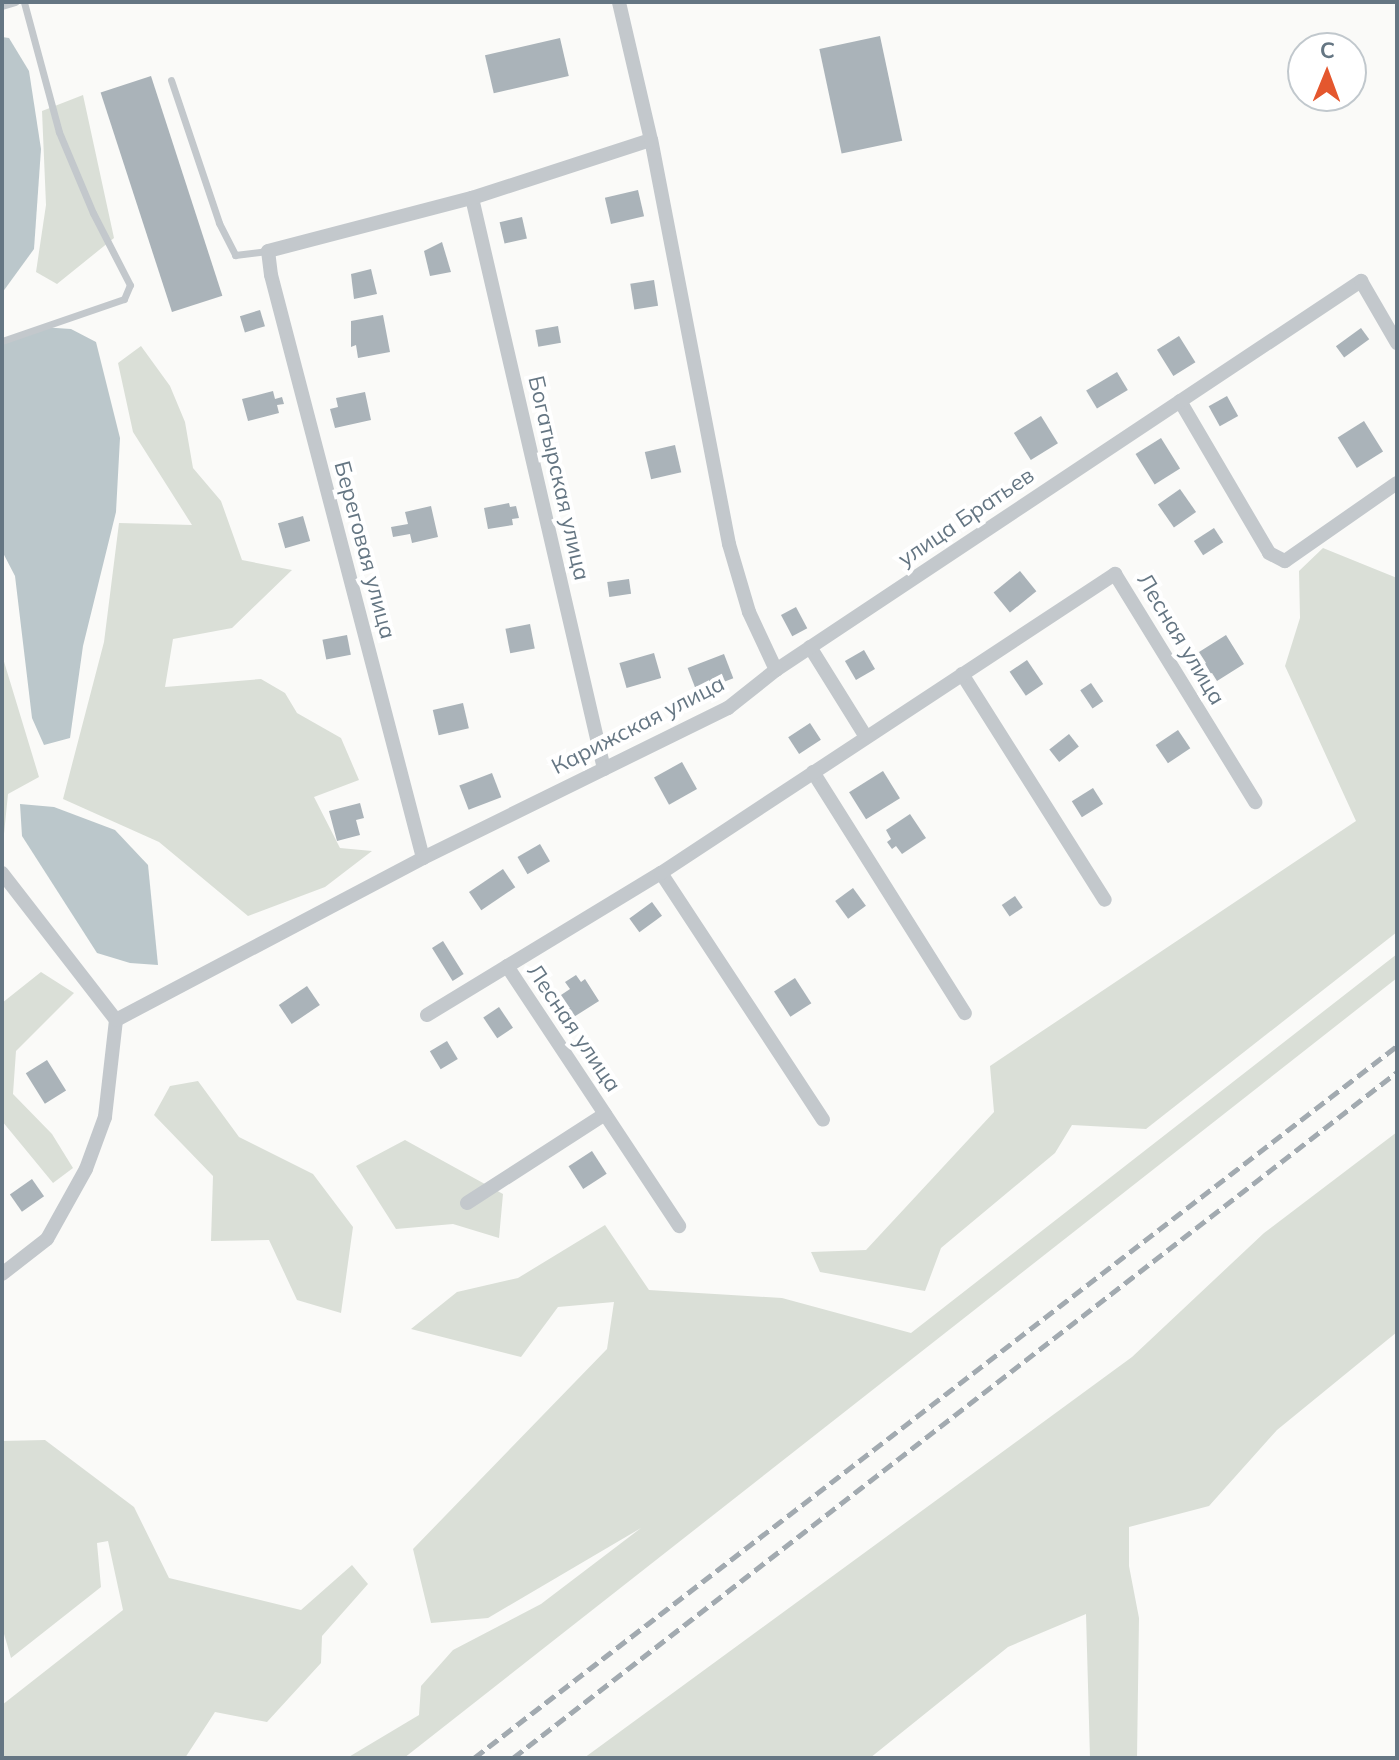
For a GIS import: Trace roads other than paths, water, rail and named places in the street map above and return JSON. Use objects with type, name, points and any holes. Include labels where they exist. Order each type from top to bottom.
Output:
[{"type":"street","points":[[619,2],[651,140],[729,544],[749,612],[776,670]]},
{"type":"street","points":[[268,251],[472,198],[651,140]]},
{"type":"street","name":"Богатырская улица","points":[[472,198],[604,769]]},
{"type":"street","name":"Береговая улица","points":[[268,251],[271,275],[423,858]]},
{"type":"street","name":"улица Братьев","points":[[776,670],[1361,281],[1397,343]]},
{"type":"street","points":[[1180,401],[1269,553],[1285,561],[1397,483]]},
{"type":"street","name":"Лесная улица","points":[[427,1015],[661,873],[1115,574],[1255,802]]},
{"type":"street","points":[[810,647],[866,737]]},
{"type":"street","name":"Карижская улица","points":[[116,1020],[423,858],[728,708],[776,670]]},
{"type":"street","points":[[962,674],[1105,900]]},
{"type":"street","points":[[813,772],[965,1013]]},
{"type":"street","points":[[2,873],[116,1020],[105,1117],[86,1169],[47,1239],[2,1274]]},
{"type":"street","points":[[661,873],[823,1120]]},
{"type":"street","name":"Лесная улица","points":[[507,966],[679,1226]]},
{"type":"street","name":"Лесная улица","points":[[467,1203],[605,1114]]},
{"type":"lane","points":[[2,6],[15,2]]},
{"type":"lane","points":[[2,341],[124,299],[130,285],[93,213],[59,132],[24,2]]},
{"type":"lane","points":[[171,80],[219,223],[235,255],[268,251]]},
{"type":"railway","points":[[474,1758],[1397,1046]]},
{"type":"railway","points":[[513,1758],[1397,1072]]}]
